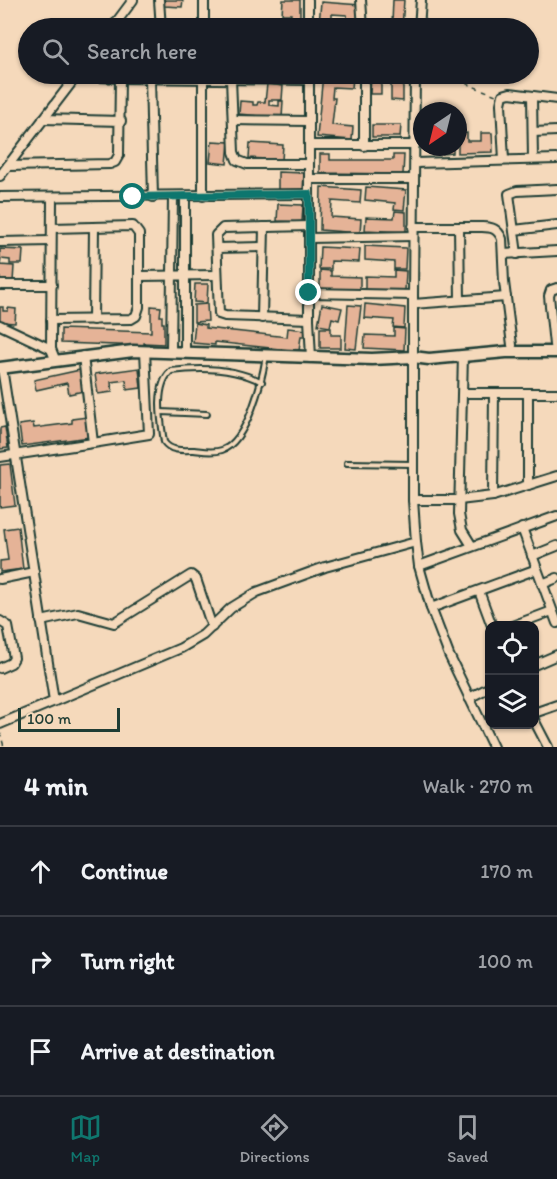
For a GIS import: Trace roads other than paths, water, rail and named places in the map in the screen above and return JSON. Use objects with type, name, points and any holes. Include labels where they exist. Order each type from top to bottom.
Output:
[{"type":"main road","points":[[413,357],[427,351],[512,345],[556,347]]},
{"type":"main road","points":[[1,368],[83,356],[145,351],[372,359],[521,352],[556,347]]},
{"type":"street","points":[[120,18],[133,0]]},
{"type":"street","points":[[159,0],[160,18]]},
{"type":"street","points":[[204,0],[204,18]]},
{"type":"street","points":[[308,0],[308,18]]},
{"type":"street","points":[[362,0],[363,18]]},
{"type":"street","points":[[420,18],[421,0]]},
{"type":"street","points":[[0,176],[70,84]]},
{"type":"street","points":[[8,166],[110,164],[115,162],[119,155],[120,84]]},
{"type":"street","points":[[150,84],[153,197]]},
{"type":"street","points":[[203,84],[203,196]]},
{"type":"street","points":[[231,84],[234,152],[241,162],[247,164],[309,164]]},
{"type":"street","points":[[308,84],[311,358]]},
{"type":"street","points":[[363,84],[364,146]]},
{"type":"street","points":[[413,102],[414,84]]},
{"type":"street","points":[[504,160],[502,97],[510,93],[557,99]]},
{"type":"street","points":[[532,96],[533,159]]},
{"type":"street","points":[[43,119],[121,121]]},
{"type":"street","points":[[233,120],[308,121]]},
{"type":"street","points":[[533,132],[557,131]]},
{"type":"street","points":[[309,145],[413,145]]},
{"type":"street","points":[[415,156],[413,500],[419,566],[431,608],[469,698],[493,747]]},
{"type":"street","points":[[415,163],[557,159]]},
{"type":"street","points":[[309,179],[414,179]]},
{"type":"street","points":[[518,254],[510,193],[557,189]]},
{"type":"street","points":[[0,197],[309,194]]},
{"type":"street","points":[[171,351],[172,197]]},
{"type":"street","points":[[184,197],[185,352]]},
{"type":"street","points":[[52,198],[51,349],[55,360]]},
{"type":"street","points":[[514,230],[557,225]]},
{"type":"street","points":[[51,321],[131,318],[136,316],[140,307],[139,234],[136,228],[133,226],[52,228]]},
{"type":"street","points":[[309,226],[223,228],[216,235],[219,314],[309,319]]},
{"type":"street","points":[[310,238],[482,226],[496,230],[502,239],[512,345]]},
{"type":"street","points":[[93,320],[94,227]]},
{"type":"street","points":[[262,318],[264,227]]},
{"type":"street","points":[[459,227],[460,300]]},
{"type":"street","points":[[0,242],[51,241]]},
{"type":"street","points":[[217,248],[262,247]]},
{"type":"street","points":[[503,254],[557,251]]},
{"type":"street","points":[[140,276],[217,275]]},
{"type":"street","points":[[0,285],[52,285]]},
{"type":"street","points":[[556,347],[549,296],[551,290],[557,288]]},
{"type":"street","points":[[309,293],[460,300],[506,297]]},
{"type":"street","points":[[0,325],[51,349]]},
{"type":"street","points":[[0,457],[149,434],[145,351]]},
{"type":"street","points":[[463,355],[460,523],[472,546]]},
{"type":"street","points":[[83,356],[93,443]]},
{"type":"street","points":[[1,368],[54,701]]},
{"type":"street","points":[[463,393],[557,393]]},
{"type":"street","points":[[493,496],[494,393]]},
{"type":"street","points":[[528,393],[528,484]]},
{"type":"street","points":[[413,500],[459,500],[493,496],[557,476]]},
{"type":"street","points":[[419,566],[557,516]]},
{"type":"street","points":[[522,528],[557,623]]},
{"type":"street","points":[[0,724],[182,648],[203,635],[231,608],[257,592],[325,567],[416,542]]},
{"type":"street","points":[[532,556],[557,546]]},
{"type":"street","points":[[431,608],[537,568]]},
{"type":"street","points":[[0,579],[33,572]]},
{"type":"street","points":[[41,621],[78,613],[114,623],[191,575],[196,579],[212,627]]},
{"type":"street","points":[[542,584],[557,578]]},
{"type":"street","points":[[479,591],[490,621]]},
{"type":"street","points":[[525,621],[552,611]]},
{"type":"street","points":[[0,621],[8,626],[14,658],[11,663],[0,668]]},
{"type":"street","points":[[539,663],[557,655]]},
{"type":"street","points":[[469,698],[485,689]]},
{"type":"street","points":[[539,711],[557,705]]},
{"type":"street","points":[[538,729],[545,746]]},
{"type":"lane","points":[[262,382],[239,373],[209,370],[171,371],[164,378],[163,383],[161,412],[164,442],[172,449],[221,450],[228,447],[246,423],[262,382],[266,356]]},
{"type":"lane","points":[[161,412],[207,414]]},
{"type":"lane","points":[[347,463],[413,465]]}]
